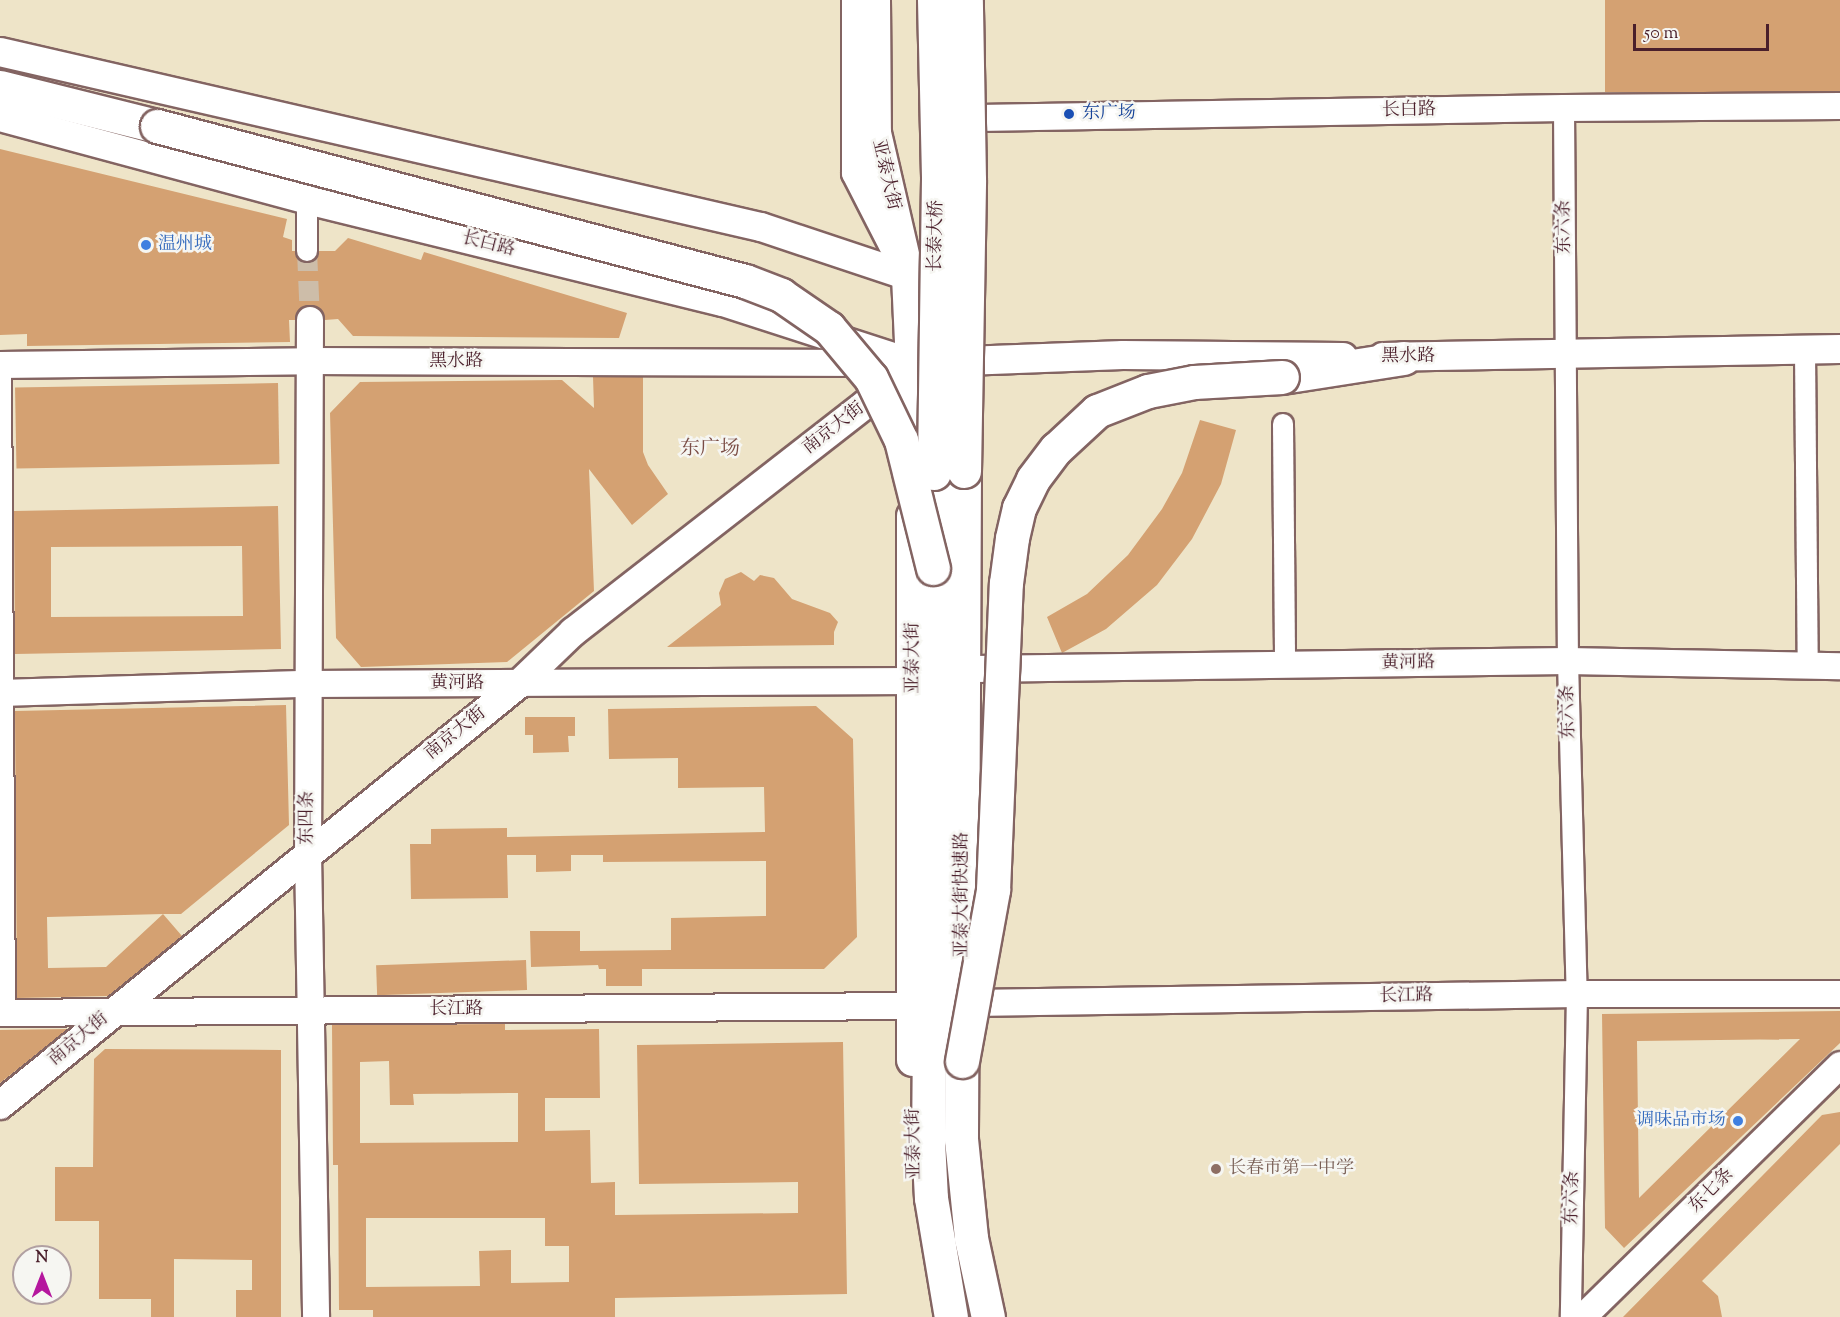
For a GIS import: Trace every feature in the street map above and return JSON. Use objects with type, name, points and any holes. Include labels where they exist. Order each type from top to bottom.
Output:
[{"type":"highway","name":"长泰大桥","points":[[934,0],[949,472]]},
{"type":"highway","name":"长泰大桥","points":[[949,472],[969,180],[966,0]]},
{"type":"highway","points":[[0,87],[157,126],[745,281],[781,296],[829,328],[871,378],[901,440],[933,568]]},
{"type":"highway","points":[[962,1060],[993,890],[1006,583],[1019,508],[1034,479],[1056,449],[1096,411],[1148,392],[1194,382],[1282,377],[1404,358]]},
{"type":"highway","name":"亚泰大街快速路","points":[[949,472],[933,568],[928,1140],[931,1198],[951,1317]]},
{"type":"highway","name":"亚泰大街快速路","points":[[949,472],[962,1060],[961,1139],[971,1238],[988,1317]]},
{"type":"main road","name":"亚泰大街","points":[[874,0],[875,133],[908,276],[912,363],[914,681],[912,1006],[916,1189],[923,1245],[942,1317]]},
{"type":"main road","points":[[954,0],[976,360],[972,1003],[974,1196],[987,1284],[996,1317]]},
{"type":"main road","points":[[0,52],[761,227],[908,276]]},
{"type":"main road","name":"长白路","points":[[0,117],[307,200],[723,302],[912,363],[976,360]]},
{"type":"main road","name":"黑水路","points":[[976,360],[1123,355],[1404,358],[1840,349]]},
{"type":"main road","name":"南京大街","points":[[0,1105],[520,683],[573,633],[866,404],[912,363]]},
{"type":"street","points":[[855,0],[855,173],[908,276]]},
{"type":"street","points":[[976,360],[977,0]]},
{"type":"street","name":"长白路","points":[[978,118],[1564,108],[1840,106]]},
{"type":"street","name":"东六条","points":[[1564,108],[1568,662],[1577,994],[1571,1317]]},
{"type":"street","points":[[307,200],[307,251]]},
{"type":"street","name":"东四条","points":[[310,320],[308,853],[316,1317]]},
{"type":"street","points":[[1805,350],[1808,666]]},
{"type":"street","name":"黑水路","points":[[1,365],[310,361],[912,363]]},
{"type":"street","points":[[1,365],[3,1013]]},
{"type":"street","points":[[1283,424],[1285,665]]},
{"type":"street","name":"黄河路","points":[[975,669],[1568,662],[1840,666]]},
{"type":"street","name":"黄河路","points":[[2,693],[308,684],[914,681]]},
{"type":"street","name":"长江路","points":[[972,1003],[1577,994],[1840,994]]},
{"type":"street","name":"长江路","points":[[3,1013],[110,1014],[912,1006]]},
{"type":"street","name":"东七条","points":[[1583,1317],[1840,1065]]},
{"type":"building","points":[[1605,0],[1840,0],[1840,92],[1605,92]]},
{"type":"building","name":"温州城","points":[[0,149],[287,219],[283,237],[292,240],[292,251],[295,251],[301,261],[306,263],[313,261],[319,251],[335,251],[348,238],[421,260],[424,252],[627,313],[619,338],[353,336],[338,319],[325,320],[318,307],[309,305],[297,312],[295,320],[289,320],[290,342],[27,346],[27,334],[0,335]]},
{"type":"building","points":[[593,377],[643,377],[643,452],[648,465],[668,494],[632,525],[589,469],[594,591],[507,662],[361,667],[336,638],[330,413],[360,382],[562,380],[594,408]]},
{"type":"building","points":[[278,383],[279,464],[16,469],[15,388]]},
{"type":"building","points":[[1200,420],[1236,430],[1221,484],[1192,539],[1157,585],[1106,629],[1062,653],[1047,617],[1087,594],[1128,555],[1162,509],[1182,473]]},
{"type":"building","points":[[278,506],[281,649],[15,654],[14,511]],"holes":[[[242,546],[243,616],[51,617],[51,547]]]},
{"type":"building","points":[[741,572],[754,581],[760,575],[774,578],[792,599],[830,613],[838,622],[834,632],[834,645],[667,647],[721,605],[719,593],[725,579]]},
{"type":"building","points":[[286,705],[289,825],[181,914],[163,914],[182,936],[108,996],[17,998],[15,711]],"holes":[[[163,914],[106,967],[48,968],[47,917]]]},
{"type":"building","points":[[816,706],[853,739],[857,937],[824,969],[642,969],[642,986],[606,986],[606,969],[599,969],[598,965],[531,967],[530,931],[580,931],[580,951],[671,950],[671,918],[766,916],[766,861],[603,862],[603,855],[571,855],[571,871],[536,872],[536,855],[507,855],[508,898],[411,899],[410,844],[431,844],[431,829],[507,828],[507,837],[765,832],[764,787],[678,788],[678,758],[609,759],[608,709]]},
{"type":"building","points":[[525,717],[575,717],[575,736],[568,736],[569,752],[533,753],[533,735],[525,735]]},
{"type":"building","points":[[526,960],[527,990],[377,995],[376,965]]},
{"type":"building","name":"调味品市场","points":[[1840,1011],[1840,1043],[1624,1248],[1605,1228],[1602,1014]],"holes":[[[1800,1039],[1639,1198],[1637,1041]]]},
{"type":"building","points":[[505,1024],[505,1030],[599,1029],[600,1098],[545,1098],[545,1131],[590,1130],[591,1183],[615,1182],[615,1215],[798,1213],[798,1182],[639,1184],[637,1045],[843,1042],[847,1294],[615,1298],[615,1317],[373,1317],[373,1310],[339,1310],[338,1165],[333,1165],[332,1025]],"holes":[[[389,1061],[390,1105],[414,1105],[413,1094],[518,1093],[518,1142],[360,1143],[360,1062]],[[366,1218],[545,1218],[545,1246],[569,1246],[569,1282],[511,1283],[511,1250],[479,1251],[480,1286],[366,1287]]]},
{"type":"building","points":[[68,1029],[19,1068],[0,1083],[0,1030]]},
{"type":"building","points":[[105,1049],[281,1050],[281,1317],[236,1317],[236,1290],[252,1290],[252,1260],[174,1259],[174,1317],[151,1317],[151,1299],[99,1299],[99,1221],[55,1221],[55,1167],[93,1167],[94,1059]]},
{"type":"building","points":[[1840,1112],[1840,1144],[1702,1281],[1718,1296],[1722,1317],[1623,1317],[1822,1115]]},
{"type":"tunnel","points":[[307,251],[310,320]]},
{"type":"place","name":"东广场","points":[[1069,114]]},
{"type":"place","name":"温州城","points":[[146,245]]},
{"type":"place","name":"调味品市场","points":[[1738,1121]]},
{"type":"place","name":"长春市第一中学","points":[[1216,1169]]},
{"type":"district","name":"东广场","points":[[710,449]]}]
